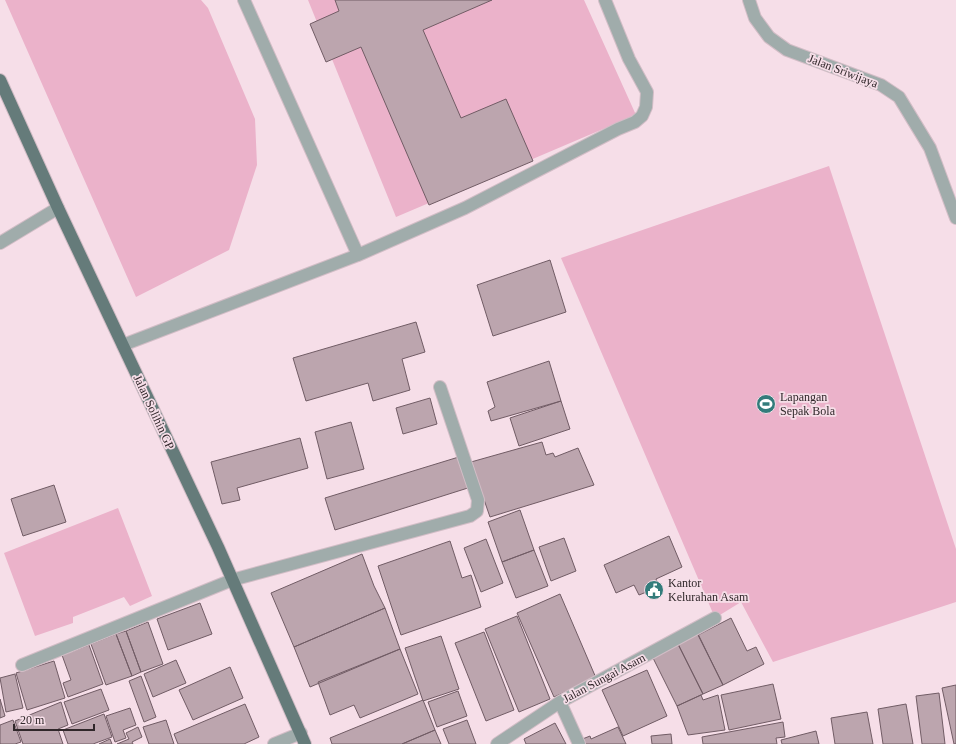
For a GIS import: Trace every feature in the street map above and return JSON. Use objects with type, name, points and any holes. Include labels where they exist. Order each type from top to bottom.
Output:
[{"type":"main road","name":"Jalan Solihin GP","points":[[0,80],[58,208],[232,580],[303,738]]},
{"type":"street","points":[[244,0],[358,255]]},
{"type":"street","points":[[123,345],[358,255],[465,208],[618,129],[635,122],[642,116],[646,107],[647,92],[629,59],[605,0]]},
{"type":"street","name":"Jalan Sriwijaya","points":[[749,0],[755,18],[769,37],[787,50],[881,86],[898,97],[930,148],[956,218]]},
{"type":"street","points":[[0,243],[58,208]]},
{"type":"street","points":[[22,665],[232,580],[470,516],[477,511],[478,500],[440,387]]},
{"type":"street","name":"Jalan Sungai Asam","points":[[497,744],[560,702],[715,618]]},
{"type":"street","points":[[560,702],[579,744]]},
{"type":"street","points":[[274,744],[303,738]]},
{"type":"shaded area","points":[[5,0],[201,0],[208,8],[255,119],[257,165],[229,250],[136,297]]},
{"type":"shaded area","points":[[308,0],[584,0],[636,115],[396,217]]},
{"type":"shaded area","name":"Lapangan Sepak Bola","points":[[829,166],[956,549],[956,602],[773,662],[741,602],[715,618],[561,258]]},
{"type":"shaded area","points":[[118,508],[152,596],[130,606],[124,597],[73,617],[73,623],[35,636],[4,553]]},
{"type":"building","points":[[335,0],[492,0],[423,30],[461,118],[506,99],[533,161],[429,205],[361,47],[326,62],[310,24],[339,11]]},
{"type":"building","points":[[550,260],[566,312],[493,336],[477,285]]},
{"type":"building","points":[[416,322],[425,352],[402,359],[410,390],[373,401],[368,383],[306,401],[293,358]]},
{"type":"building","points":[[549,361],[561,401],[491,421],[488,411],[495,407],[487,382]]},
{"type":"building","points":[[430,398],[437,424],[403,434],[396,408]]},
{"type":"building","points":[[561,401],[570,429],[519,446],[510,418]]},
{"type":"building","points":[[351,422],[364,469],[327,479],[315,432]]},
{"type":"building","points":[[300,438],[308,468],[237,488],[240,500],[222,504],[211,462]]},
{"type":"building","points":[[542,442],[546,455],[553,453],[555,457],[578,448],[594,485],[490,517],[471,462]]},
{"type":"building","points":[[462,456],[471,487],[335,530],[325,498]]},
{"type":"building","points":[[54,485],[66,522],[23,536],[11,499]]},
{"type":"building","points":[[520,510],[534,550],[502,562],[488,522]]},
{"type":"building","points":[[669,536],[682,567],[656,579],[659,587],[639,595],[634,585],[616,593],[604,565]]},
{"type":"building","points":[[564,538],[576,571],[551,581],[539,547]]},
{"type":"building","points":[[486,539],[503,583],[481,592],[464,548]]},
{"type":"building","points":[[450,541],[462,578],[471,575],[481,607],[401,635],[378,566]]},
{"type":"building","points":[[534,550],[548,586],[516,598],[502,562]]},
{"type":"building","points":[[362,554],[374,586],[385,608],[294,647],[271,593]]},
{"type":"building","points":[[560,594],[596,678],[554,697],[517,613]]},
{"type":"building","points":[[200,603],[212,634],[168,650],[157,619]]},
{"type":"building","points":[[385,608],[400,649],[310,687],[294,647]]},
{"type":"building","points":[[517,616],[550,699],[519,712],[485,629]]},
{"type":"building","points":[[731,618],[747,651],[756,647],[764,664],[723,685],[698,635]]},
{"type":"building","points":[[148,622],[163,664],[141,672],[126,631]]},
{"type":"building","points":[[126,631],[141,672],[132,676],[116,634]]},
{"type":"building","points":[[484,632],[514,710],[486,721],[455,643]]},
{"type":"building","points":[[116,634],[132,676],[106,685],[91,644]]},
{"type":"building","points":[[698,634],[723,685],[703,694],[678,644]]},
{"type":"building","points":[[441,636],[459,689],[423,701],[405,648]]},
{"type":"building","points":[[678,644],[703,694],[677,706],[653,658]]},
{"type":"building","points":[[89,645],[103,684],[68,697],[63,683],[71,680],[62,655]]},
{"type":"building","points":[[400,649],[418,694],[360,718],[354,705],[330,715],[318,682]]},
{"type":"building","points":[[176,660],[186,683],[153,697],[144,674]]},
{"type":"building","points":[[54,661],[65,698],[27,710],[16,673]]},
{"type":"building","points":[[230,667],[243,698],[193,720],[179,690]]},
{"type":"building","points":[[647,670],[667,716],[623,736],[602,690]]},
{"type":"building","points":[[15,674],[23,708],[6,712],[0,678]]},
{"type":"building","points":[[141,676],[156,717],[144,722],[129,681]]},
{"type":"building","points":[[773,684],[781,719],[729,730],[721,695]]},
{"type":"building","points":[[956,685],[956,744],[954,744],[942,688]]},
{"type":"building","points":[[101,689],[109,710],[72,724],[64,702]]},
{"type":"building","points":[[458,691],[467,716],[437,727],[428,702]]},
{"type":"building","points":[[939,693],[945,744],[922,744],[916,696]]},
{"type":"building","points":[[701,695],[703,700],[718,695],[725,730],[688,735],[677,706]]},
{"type":"building","points":[[0,699],[5,716],[0,718]]},
{"type":"building","points":[[423,700],[435,730],[402,744],[332,744],[330,738]]},
{"type":"building","points":[[61,702],[68,725],[58,729],[63,744],[23,744],[15,721]]},
{"type":"building","points":[[245,704],[259,737],[244,744],[178,744],[174,734]]},
{"type":"building","points":[[906,704],[913,744],[883,744],[878,709]]},
{"type":"building","points":[[130,708],[136,725],[123,730],[126,738],[115,742],[106,716]]},
{"type":"building","points":[[867,712],[873,744],[835,744],[831,718]]},
{"type":"building","points":[[104,714],[112,737],[93,744],[68,744],[63,730]]},
{"type":"building","points":[[13,720],[21,742],[15,744],[0,744],[0,725]]},
{"type":"building","points":[[166,720],[174,744],[149,744],[143,727]]},
{"type":"building","points":[[467,720],[476,744],[449,744],[443,729]]},
{"type":"building","points":[[783,722],[785,737],[776,738],[777,744],[703,744],[702,737]]},
{"type":"building","points":[[555,723],[566,744],[526,744],[524,739]]},
{"type":"building","points":[[138,727],[142,737],[132,742],[133,744],[117,744],[129,739],[126,733]]},
{"type":"building","points":[[618,727],[626,744],[582,744],[580,740],[590,736],[591,739]]},
{"type":"building","points":[[435,730],[441,744],[402,744]]},
{"type":"building","points":[[816,731],[819,744],[782,744],[781,740]]},
{"type":"building","points":[[671,734],[672,744],[652,744],[651,736]]},
{"type":"building","points":[[110,739],[112,744],[99,744]]},
{"type":"place","name":"Lapangan Sepak Bola","points":[[766,404]]},
{"type":"place","name":"Kantor Kelurahan Asam","points":[[654,590]]}]
